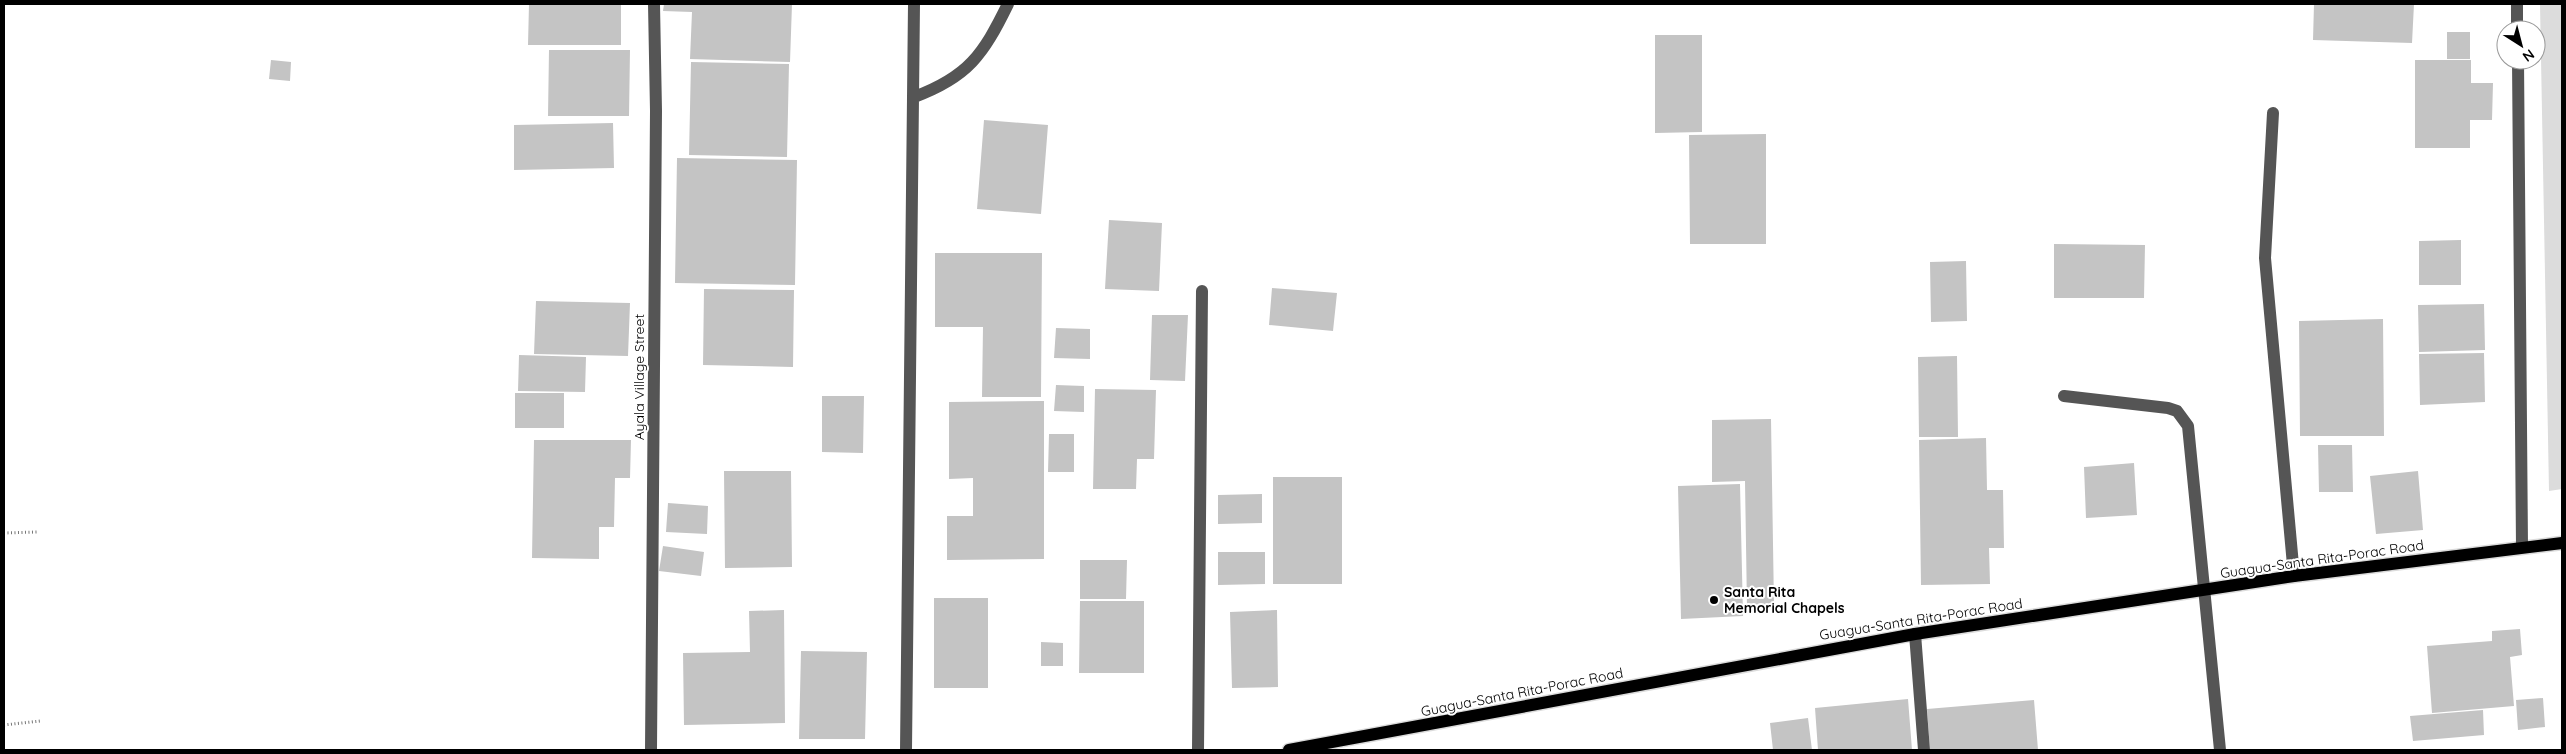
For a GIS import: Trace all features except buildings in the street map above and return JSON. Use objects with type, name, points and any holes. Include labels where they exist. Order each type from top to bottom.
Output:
[{"type":"main road","name":"Guagua-Santa Rita-Porac Road","points":[[1289,750],[1915,634],[2294,576],[2562,543]]},
{"type":"street","name":"Ayala Village Street","points":[[650,750],[656,110],[654,4]]},
{"type":"street","points":[[906,750],[914,4]]},
{"type":"street","points":[[914,98],[942,87],[966,69],[983,51],[1008,4]]},
{"type":"street","points":[[2517,4],[2517,20]]},
{"type":"street","points":[[2518,70],[2522,547]]},
{"type":"street","points":[[2273,113],[2265,258],[2294,576]]},
{"type":"street","points":[[1198,750],[1202,292]]},
{"type":"street","points":[[2064,396],[2168,408],[2177,411],[2184,418],[2188,426],[2220,750]]},
{"type":"street","points":[[1915,634],[1924,750]]},
{"type":"path","points":[[4,533],[37,532]]},
{"type":"path","points":[[4,725],[40,721]]},
{"type":"shaded area","points":[[2540,4],[2562,4],[2562,489],[2549,491],[2541,70],[2546,70],[2546,20],[2540,20]]},
{"type":"place","name":"Santa Rita Memorial Chapels","points":[[1714,600]]}]
